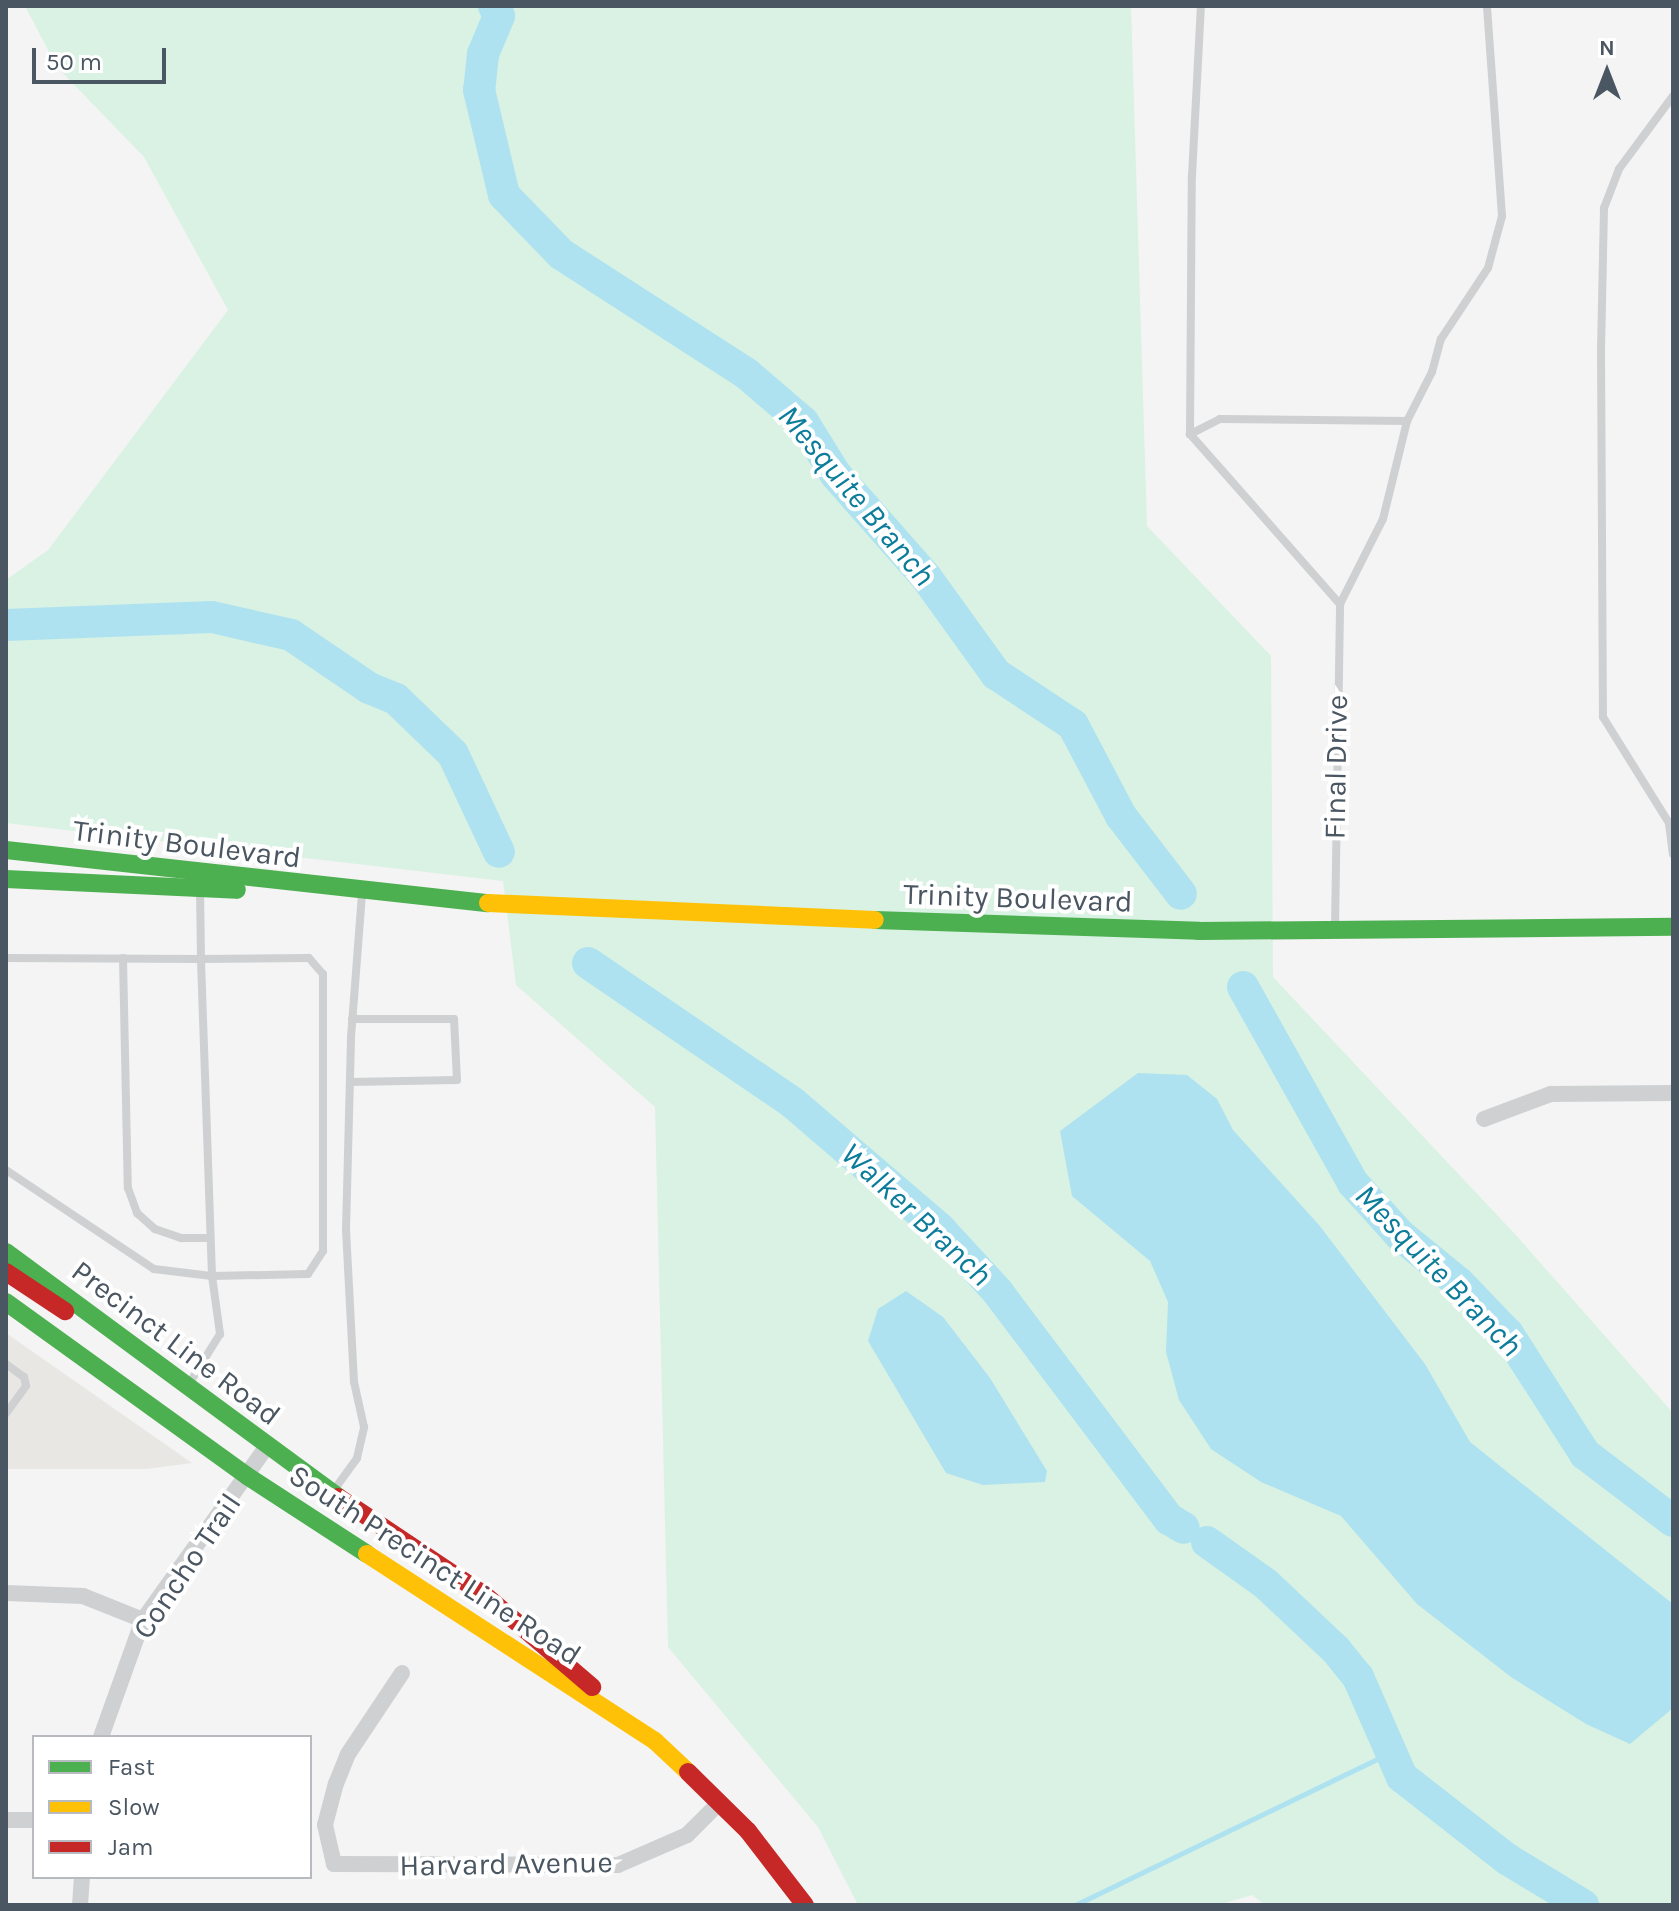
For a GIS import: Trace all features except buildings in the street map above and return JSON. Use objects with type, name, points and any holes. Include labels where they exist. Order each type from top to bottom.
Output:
[{"type":"main road","name":"Trinity Boulevard","points":[[6,850],[362,893],[577,910],[874,922],[1335,931],[1673,927]]},
{"type":"main road","name":"Trinity Boulevard","points":[[6,879],[200,890],[362,893]]},
{"type":"main road","name":"Precinct Line Road","points":[[6,1252],[189,1385],[267,1446],[486,1596],[655,1741]]},
{"type":"main road","points":[[6,1272],[60,1310],[93,1316]]},
{"type":"main road","name":"South Precinct Line Road","points":[[6,1302],[247,1476],[655,1741],[771,1857],[805,1905]]},
{"type":"street","points":[[1484,1119],[1551,1094],[1673,1093]]},
{"type":"street","name":"Concho Trail","points":[[102,1735],[143,1620],[267,1446]]},
{"type":"street","points":[[6,1593],[83,1596],[143,1620]]},
{"type":"street","name":"Harvard Avenue","points":[[402,1673],[362,1730],[336,1783],[325,1825],[328,1855],[334,1864],[346,1867],[618,1865],[687,1835],[718,1804]]},
{"type":"street","points":[[6,1820],[32,1820]]},
{"type":"street","points":[[80,1905],[82,1879]]},
{"type":"lane","points":[[1201,6],[1192,176],[1190,434],[1340,604],[1383,519],[1407,421],[1432,372],[1441,339],[1488,268],[1502,216],[1487,6]]},
{"type":"lane","points":[[1673,96],[1619,169],[1604,208],[1601,346],[1603,717],[1669,823],[1673,854]]},
{"type":"lane","points":[[1190,434],[1220,419],[1407,421]]},
{"type":"lane","name":"Final Drive","points":[[1335,931],[1340,604]]},
{"type":"lane","points":[[189,1385],[220,1334],[210,1238],[200,890]]},
{"type":"lane","points":[[332,1492],[357,1458],[364,1427],[354,1382],[346,1230],[352,1019],[362,893]]},
{"type":"lane","points":[[6,958],[309,958],[323,974],[323,1251],[308,1274],[212,1276],[154,1269],[6,1170]]},
{"type":"lane","points":[[123,958],[128,1188],[137,1213],[155,1229],[181,1238],[210,1238]]},
{"type":"lane","points":[[350,1082],[457,1080],[454,1019],[352,1019]]},
{"type":"lane","points":[[6,1364],[26,1386],[6,1414]]},
{"type":"shaded area","points":[[6,1333],[192,1463],[146,1469],[6,1469]]},
{"type":"green space","points":[[25,6],[1131,6],[1147,526],[1271,656],[1273,977],[1514,1233],[1673,1413],[1673,1905],[1265,1905],[1252,1895],[1218,1905],[858,1905],[818,1827],[668,1647],[655,1107],[516,985],[503,881],[6,823],[6,580],[48,550],[228,310],[144,157],[57,67]]},
{"type":"water","points":[[1138,1073],[1187,1075],[1217,1099],[1233,1130],[1319,1225],[1425,1364],[1470,1442],[1673,1604],[1673,1708],[1630,1744],[1586,1724],[1511,1677],[1417,1604],[1341,1516],[1261,1482],[1211,1449],[1179,1400],[1166,1352],[1168,1302],[1150,1261],[1072,1196],[1060,1131]]},
{"type":"water","points":[[906,1291],[943,1317],[990,1378],[1047,1471],[1045,1482],[983,1485],[946,1473],[868,1341],[878,1309]]},
{"type":"waterway","name":"Mesquite Branch","points":[[494,6],[499,16],[483,54],[479,90],[504,195],[561,254],[747,374],[803,422],[836,475],[926,577],[996,674],[1073,725],[1121,816],[1181,894]]},
{"type":"waterway","name":"Walker Branch","points":[[6,625],[212,617],[291,635],[369,688],[396,699],[453,754],[499,852]]},
{"type":"waterway","name":"Walker Branch","points":[[588,963],[793,1103],[940,1229],[997,1291],[1169,1519],[1184,1528]]},
{"type":"waterway","name":"Mesquite Branch","points":[[1243,987],[1353,1183],[1400,1235],[1460,1284],[1508,1334],[1585,1454],[1673,1521]]},
{"type":"waterway","name":"Walker Branch","points":[[1207,1542],[1266,1584],[1336,1650],[1358,1677],[1402,1777],[1507,1859],[1583,1905]]},
{"type":"waterway","points":[[1075,1905],[1394,1751]]},
{"type":"traffic: fast","points":[[6,850],[488,903]]},
{"type":"traffic: fast","points":[[6,879],[237,890]]},
{"type":"traffic: fast","points":[[875,920],[1199,931],[1673,927]]},
{"type":"traffic: fast","points":[[6,1252],[338,1497]]},
{"type":"traffic: fast","points":[[6,1302],[247,1476],[367,1554]]},
{"type":"traffic: slow","points":[[488,903],[875,920]]},
{"type":"traffic: slow","points":[[367,1554],[655,1741],[688,1772]]},
{"type":"traffic: jam","points":[[6,1272],[65,1311]]},
{"type":"traffic: jam","points":[[338,1497],[486,1596],[592,1687]]},
{"type":"traffic: jam","points":[[688,1772],[748,1831],[805,1905]]}]
